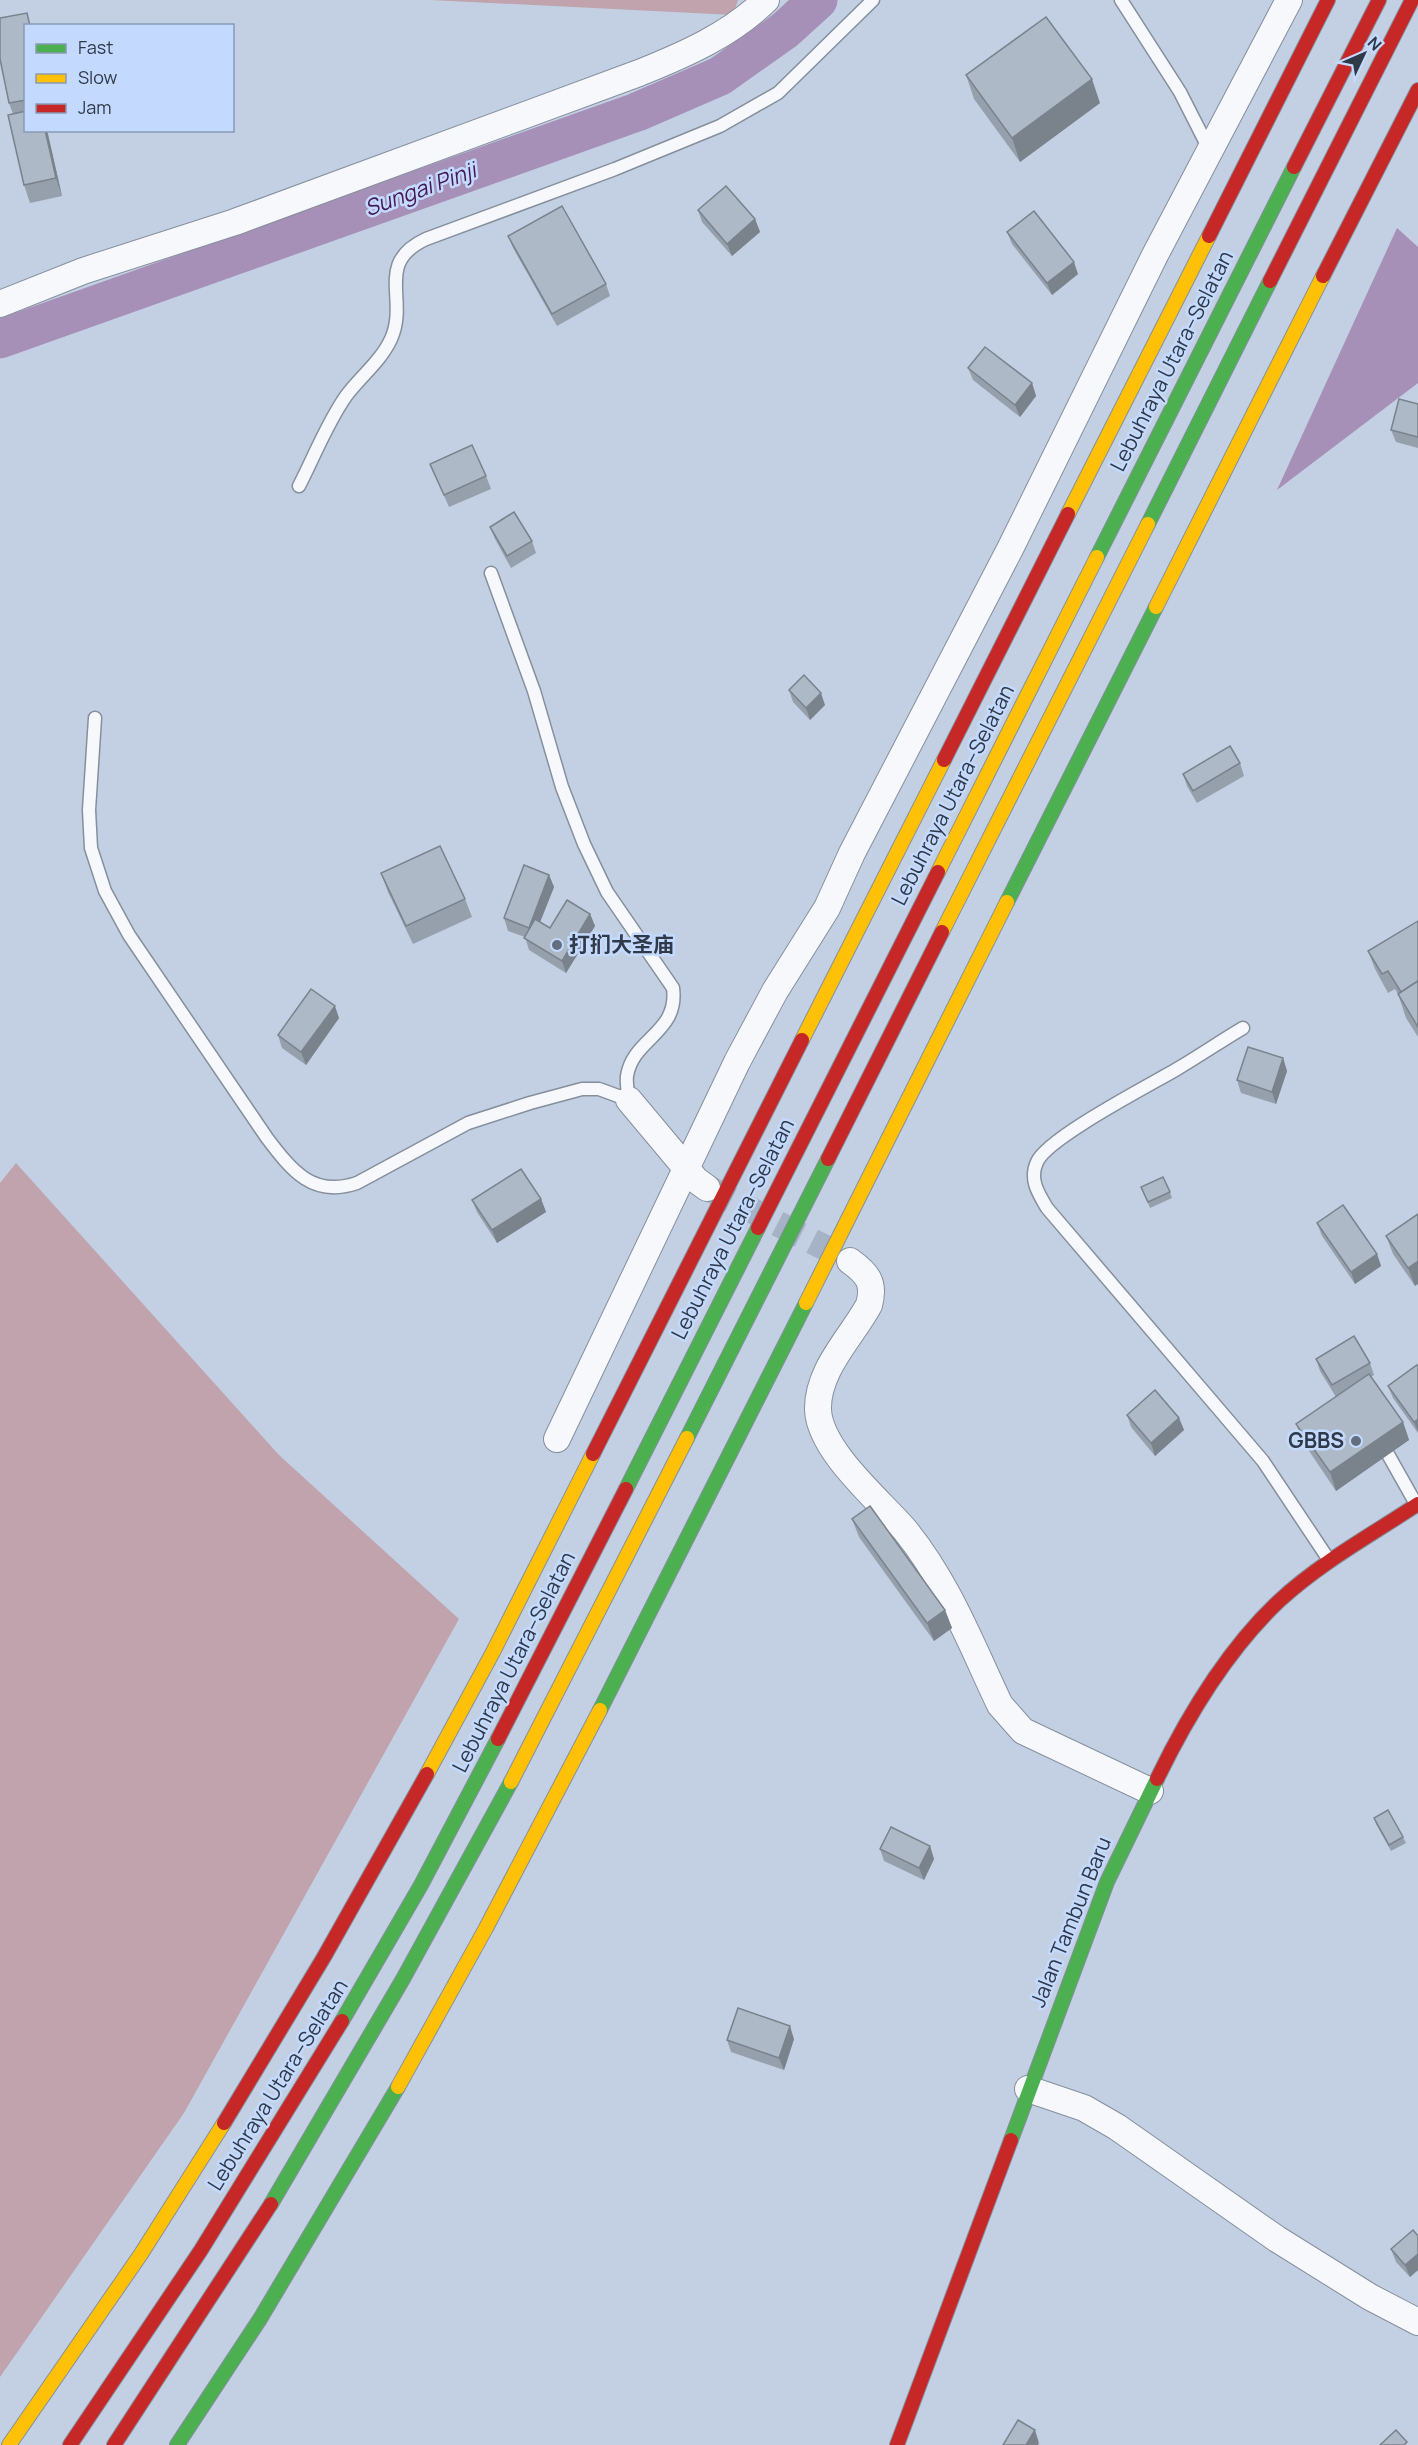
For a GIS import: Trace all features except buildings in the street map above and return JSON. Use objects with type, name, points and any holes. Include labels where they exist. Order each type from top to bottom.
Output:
[{"type":"main road","points":[[9,2445],[82,2340],[233,2107],[311,1982],[410,1808],[498,1642],[1328,0]]},
{"type":"main road","name":"Lebuhraya Utara–Selatan","points":[[70,2445],[130,2359],[352,2006],[449,1832],[538,1664],[1379,0]]},
{"type":"main road","points":[[114,2445],[229,2272],[303,2152],[380,2023],[478,1847],[565,1680],[1412,0]]},
{"type":"main road","points":[[177,2445],[277,2290],[485,1934],[1418,90]]},
{"type":"main road","name":"Jalan Tambun Baru","points":[[897,2445],[1107,1882],[1150,1791],[1204,1694],[1253,1628],[1279,1601],[1329,1561],[1418,1504]]},
{"type":"street","points":[[0,304],[83,271],[235,222],[650,69],[716,38],[766,0]]},
{"type":"street","points":[[556,1439],[685,1168],[775,991],[827,908],[852,853],[1010,549],[1155,255],[1289,0]]},
{"type":"street","points":[[629,1100],[685,1168],[707,1188]]},
{"type":"street","points":[[850,1261],[864,1270],[872,1282],[872,1293],[869,1305],[827,1371],[819,1391],[818,1412],[830,1444],[905,1531],[943,1583],[1000,1705],[1010,1719],[1023,1731],[1041,1741],[1150,1791]]},
{"type":"street","points":[[1028,2089],[1084,2108],[1117,2127],[1295,2251],[1370,2297],[1418,2322]]},
{"type":"lane","points":[[299,486],[345,397],[376,361],[391,339],[397,321],[395,281],[398,262],[414,244],[615,170],[720,126],[778,93],[873,0]]},
{"type":"lane","points":[[1121,0],[1180,92],[1210,152]]},
{"type":"lane","points":[[95,718],[89,810],[91,848],[105,891],[129,935],[267,1138],[286,1162],[304,1179],[322,1188],[340,1189],[357,1183],[468,1124],[530,1103],[582,1089],[599,1089],[629,1100],[627,1076],[633,1061],[672,1015],[675,1004],[674,988],[607,892],[584,844],[562,787],[534,691],[490,573]]},
{"type":"lane","points":[[1243,1028],[1109,1107],[1052,1145],[1037,1160],[1032,1175],[1037,1191],[1047,1208],[1263,1461],[1329,1561]]},
{"type":"lane","points":[[1385,1449],[1418,1504]]},
{"type":"shaded area","points":[[430,0],[738,0],[733,15]]},
{"type":"shaded area","points":[[1397,228],[1418,247],[1418,383],[1277,490]]},
{"type":"shaded area","points":[[16,1163],[279,1455],[459,1619],[184,2113],[0,2377],[0,1183]]},
{"type":"waterway","name":"Sungai Pinji","points":[[0,339],[637,112],[720,76],[785,30],[818,0]]},
{"type":"tunnel","points":[[708,1188],[849,1260]]},
{"type":"traffic: fast","points":[[1097,557],[1294,167]]},
{"type":"traffic: fast","points":[[1148,524],[1270,281]]},
{"type":"traffic: fast","points":[[1007,902],[1156,607]]},
{"type":"traffic: fast","points":[[687,1438],[828,1159]]},
{"type":"traffic: fast","points":[[626,1489],[758,1228]]},
{"type":"traffic: fast","points":[[600,1710],[806,1303]]},
{"type":"traffic: fast","points":[[342,2021],[421,1885],[498,1739]]},
{"type":"traffic: fast","points":[[1011,2140],[1107,1882],[1157,1779]]},
{"type":"traffic: fast","points":[[271,2204],[403,1979],[511,1782]]},
{"type":"traffic: fast","points":[[177,2445],[260,2319],[398,2087]]},
{"type":"traffic: slow","points":[[1068,514],[1209,236]]},
{"type":"traffic: slow","points":[[1156,607],[1323,276]]},
{"type":"traffic: slow","points":[[942,932],[1148,524]]},
{"type":"traffic: slow","points":[[938,872],[1097,557]]},
{"type":"traffic: slow","points":[[802,1040],[944,760]]},
{"type":"traffic: slow","points":[[806,1303],[1007,902]]},
{"type":"traffic: slow","points":[[511,1782],[687,1438]]},
{"type":"traffic: slow","points":[[427,1774],[493,1652],[593,1454]]},
{"type":"traffic: slow","points":[[398,2087],[486,1928],[600,1710]]},
{"type":"traffic: slow","points":[[9,2445],[141,2254],[224,2123]]},
{"type":"traffic: jam","points":[[1209,236],[1328,0]]},
{"type":"traffic: jam","points":[[1294,167],[1379,0]]},
{"type":"traffic: jam","points":[[1270,281],[1412,0]]},
{"type":"traffic: jam","points":[[1323,276],[1418,90]]},
{"type":"traffic: jam","points":[[944,760],[1068,514]]},
{"type":"traffic: jam","points":[[758,1228],[938,872]]},
{"type":"traffic: jam","points":[[828,1159],[942,932]]},
{"type":"traffic: jam","points":[[593,1454],[802,1040]]},
{"type":"traffic: jam","points":[[498,1739],[626,1489]]},
{"type":"traffic: jam","points":[[1157,1779],[1210,1684],[1242,1640],[1260,1620],[1311,1574],[1418,1504]]},
{"type":"traffic: jam","points":[[224,2123],[324,1957],[427,1774]]},
{"type":"traffic: jam","points":[[70,2445],[201,2250],[342,2021]]},
{"type":"traffic: jam","points":[[897,2445],[1011,2140]]},
{"type":"traffic: jam","points":[[114,2445],[271,2204]]},
{"type":"place","name":"打扪大圣庙","points":[[557,945]]},
{"type":"place","name":"GBBS","points":[[1356,1441]]}]
